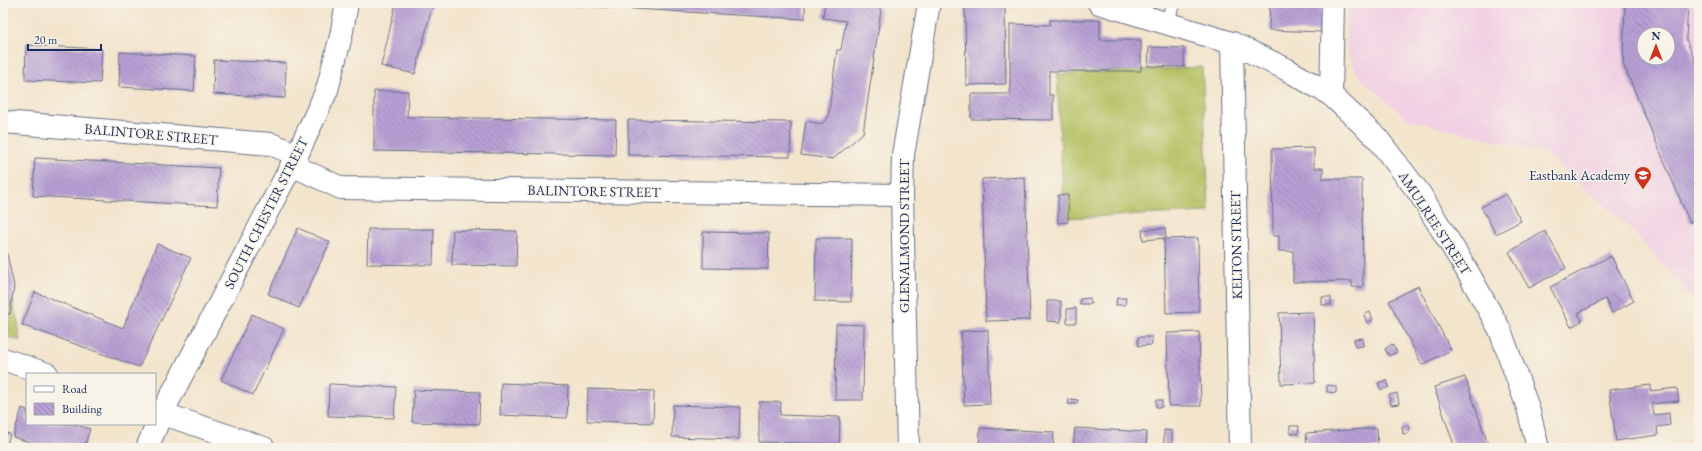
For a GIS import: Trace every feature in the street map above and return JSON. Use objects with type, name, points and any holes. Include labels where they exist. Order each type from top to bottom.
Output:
[{"type":"street","name":"SOUTH CHESTER STREET","points":[[158,412],[294,160],[327,90],[342,36],[347,3]]},
{"type":"street","name":"GLENALMOND STREET","points":[[908,448],[902,195],[904,154],[930,3]]},
{"type":"street","name":"AMULREE STREET","points":[[1099,3],[1232,43],[1286,69],[1331,95],[1382,144],[1420,194],[1466,269],[1500,330],[1528,408],[1538,448]]},
{"type":"street","points":[[1331,95],[1333,3]]},
{"type":"street","name":"KELTON STREET","points":[[1232,43],[1240,448]]},
{"type":"street","name":"BALINTORE STREET","points":[[3,122],[271,144],[294,160],[341,188],[902,195]]},
{"type":"street","points":[[3,359],[44,373]]},
{"type":"street","points":[[158,412],[264,448]]},
{"type":"street","name":"SOUTH CHESTER STREET","points":[[147,448],[154,425]]},
{"type":"lane","points":[[1167,24],[1174,3]]},
{"type":"shaded area","name":"Eastbank Academy","points":[[1349,3],[1699,3],[1699,306],[1629,227],[1544,152],[1409,120],[1360,78],[1345,47]]},
{"type":"green space","points":[[1202,67],[1209,212],[1064,218],[1057,74]]},
{"type":"green space","points":[[12,299],[18,321],[20,341],[4,336],[6,330],[3,329],[3,319],[9,320]]},
{"type":"building","points":[[396,3],[433,3],[415,74],[381,66]]},
{"type":"building","points":[[805,3],[805,19],[549,4]]},
{"type":"building","points":[[825,3],[875,3],[881,10],[863,133],[833,159],[801,155],[806,121],[821,124],[828,118],[837,50],[841,50],[846,21],[823,18]]},
{"type":"building","points":[[1270,3],[1322,3],[1321,32],[1269,30]]},
{"type":"building","points":[[1625,3],[1688,3],[1686,39],[1699,70],[1699,218],[1690,223],[1623,63]]},
{"type":"building","points":[[1005,5],[1006,84],[966,85],[965,6]]},
{"type":"building","points":[[1050,20],[1100,20],[1100,40],[1141,40],[1141,71],[1049,71],[1049,95],[1053,95],[1053,120],[971,119],[971,94],[1010,94],[1010,24],[1050,25]]},
{"type":"building","points":[[26,45],[102,49],[100,83],[25,80]]},
{"type":"building","points":[[1149,47],[1184,48],[1184,67],[1148,66]]},
{"type":"building","points":[[120,52],[196,56],[194,91],[119,87]]},
{"type":"building","points":[[214,60],[286,63],[285,98],[213,94]]},
{"type":"building","points":[[374,91],[408,91],[407,117],[616,120],[615,155],[374,151]]},
{"type":"building","points":[[628,120],[791,122],[790,157],[628,155]]},
{"type":"building","points":[[1314,148],[1314,168],[1323,168],[1323,179],[1362,179],[1363,287],[1352,287],[1352,281],[1293,282],[1293,251],[1279,251],[1279,236],[1273,236],[1272,149]]},
{"type":"building","points":[[35,158],[219,168],[217,206],[33,196]]},
{"type":"building","points":[[1025,177],[1030,320],[986,321],[982,179]]},
{"type":"building","points":[[1506,194],[1521,221],[1496,234],[1481,207]]},
{"type":"building","points":[[1058,195],[1068,195],[1068,222],[1058,223]]},
{"type":"building","points":[[298,228],[330,242],[299,308],[268,294]]},
{"type":"building","points":[[1165,228],[1166,238],[1143,240],[1142,230]]},
{"type":"building","points":[[368,229],[434,229],[433,265],[367,264]]},
{"type":"building","points":[[453,230],[517,231],[516,266],[452,265]]},
{"type":"building","points":[[1545,231],[1566,268],[1529,288],[1509,252]]},
{"type":"building","points":[[703,232],[769,233],[768,269],[703,268]]},
{"type":"building","points":[[3,236],[14,286],[10,314],[3,313]]},
{"type":"building","points":[[816,238],[852,238],[851,302],[815,301]]},
{"type":"building","points":[[1198,238],[1199,312],[1166,313],[1164,239]]},
{"type":"building","points":[[157,244],[191,258],[139,367],[22,325],[35,292],[123,328]]},
{"type":"building","points":[[1611,256],[1634,301],[1612,313],[1605,299],[1578,313],[1582,321],[1571,327],[1550,287]]},
{"type":"building","points":[[1418,286],[1451,350],[1422,365],[1389,301]]},
{"type":"building","points":[[1322,297],[1331,297],[1331,305],[1322,305]]},
{"type":"building","points":[[1090,298],[1091,304],[1080,304],[1080,299]]},
{"type":"building","points":[[1117,298],[1126,298],[1125,305],[1116,305]]},
{"type":"building","points":[[1047,301],[1061,301],[1061,322],[1047,321]]},
{"type":"building","points":[[1076,308],[1076,323],[1067,323],[1067,309]]},
{"type":"building","points":[[1313,312],[1315,383],[1281,384],[1279,313]]},
{"type":"building","points":[[1370,312],[1373,320],[1367,323],[1364,315]]},
{"type":"building","points":[[252,314],[284,329],[253,395],[221,380]]},
{"type":"building","points":[[836,324],[864,325],[863,400],[835,400]]},
{"type":"building","points":[[988,330],[990,404],[964,405],[961,331]]},
{"type":"building","points":[[1199,332],[1201,406],[1169,406],[1167,333]]},
{"type":"building","points":[[1138,337],[1152,337],[1152,345],[1138,346]]},
{"type":"building","points":[[1363,338],[1363,346],[1355,347],[1354,339]]},
{"type":"building","points":[[1392,344],[1397,352],[1389,356],[1385,349]]},
{"type":"building","points":[[1465,377],[1488,444],[1475,448],[1455,448],[1434,387]]},
{"type":"building","points":[[1387,380],[1389,387],[1381,390],[1378,383]]},
{"type":"building","points":[[501,383],[568,386],[567,418],[500,415]]},
{"type":"building","points":[[329,384],[396,387],[394,418],[328,416]]},
{"type":"building","points":[[1327,385],[1336,386],[1336,393],[1327,392]]},
{"type":"building","points":[[1650,385],[1650,391],[1677,388],[1679,401],[1652,404],[1654,415],[1669,413],[1670,425],[1657,427],[1658,435],[1616,441],[1609,390]]},
{"type":"building","points":[[588,389],[654,391],[653,423],[587,421]]},
{"type":"building","points":[[414,390],[480,392],[479,424],[412,422]]},
{"type":"building","points":[[1397,393],[1399,404],[1391,405],[1389,395]]},
{"type":"building","points":[[1069,399],[1078,400],[1077,404],[1068,404]]},
{"type":"building","points":[[1156,400],[1162,400],[1162,407],[1156,407]]},
{"type":"building","points":[[759,402],[781,402],[780,415],[840,417],[839,444],[759,442]]},
{"type":"building","points":[[673,405],[740,407],[739,439],[672,437]]},
{"type":"building","points":[[22,408],[26,410],[26,425],[76,425],[90,429],[84,448],[49,448],[13,437]]},
{"type":"building","points":[[1408,425],[1409,433],[1403,434],[1402,426]]},
{"type":"building","points":[[1290,426],[1299,426],[1298,434],[1290,433]]},
{"type":"building","points":[[980,428],[1054,432],[1053,448],[979,448]]},
{"type":"building","points":[[1075,428],[1147,432],[1146,448],[1073,448]]},
{"type":"building","points":[[1377,428],[1378,448],[1307,448],[1306,433]]},
{"type":"building","points":[[1164,430],[1172,431],[1172,443],[1164,443]]},
{"type":"building","points":[[3,432],[10,434],[6,448],[3,448]]},
{"type":"place","name":"Eastbank Academy","points":[[1643,190]]}]
